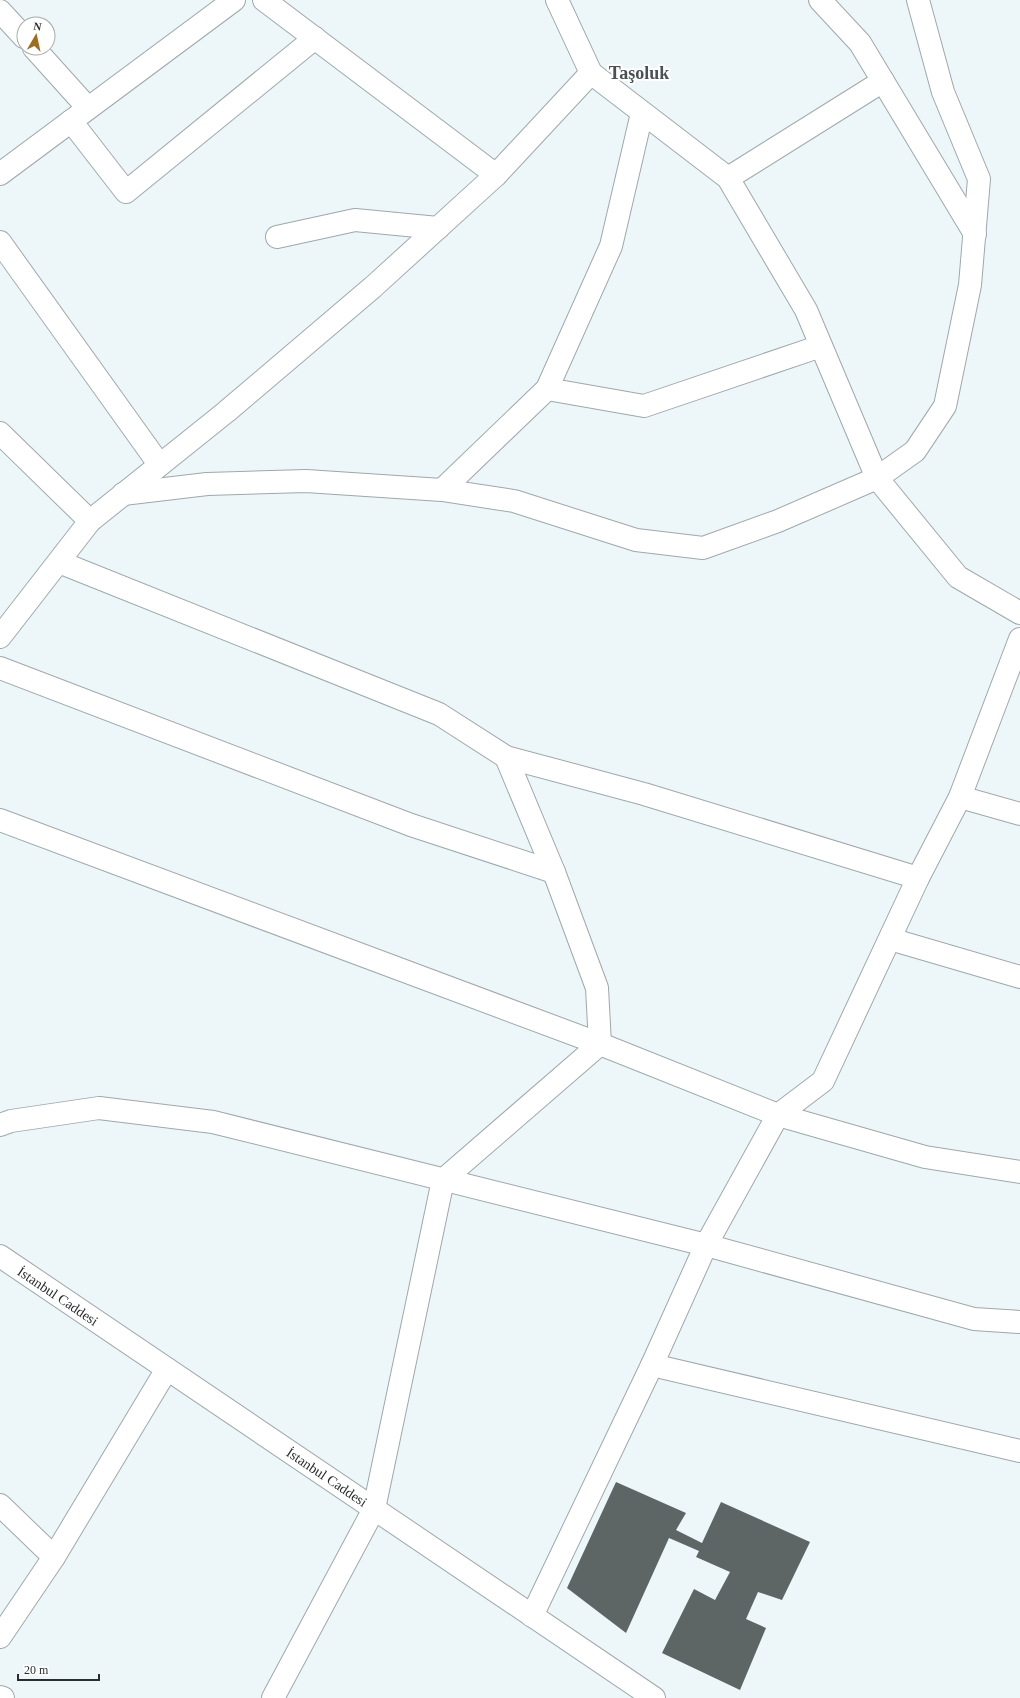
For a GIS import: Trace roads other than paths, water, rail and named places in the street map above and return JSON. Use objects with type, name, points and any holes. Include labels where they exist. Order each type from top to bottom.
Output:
[{"type":"street","points":[[0,174],[234,0]]},
{"type":"street","points":[[557,0],[591,74],[728,178],[806,310],[877,478],[958,577],[1020,614]]},
{"type":"street","points":[[820,0],[860,43],[975,234]]},
{"type":"street","points":[[123,494],[207,484],[306,481],[442,490],[514,501],[636,540],[703,548],[778,521],[877,478],[915,451],[945,406],[970,285],[975,234],[979,179],[943,92],[918,0]]},
{"type":"street","points":[[275,3],[315,38],[496,175]]},
{"type":"street","points":[[0,11],[16,28]]},
{"type":"street","points":[[71,121],[126,192],[315,38]]},
{"type":"street","points":[[41,56],[88,108]]},
{"type":"street","points":[[0,637],[90,521],[159,464],[226,412],[373,287],[496,175],[591,74]]},
{"type":"street","points":[[728,178],[883,81]]},
{"type":"street","points":[[442,490],[547,389],[611,246],[642,112]]},
{"type":"street","points":[[277,237],[355,220],[438,228]]},
{"type":"street","points":[[0,242],[159,464]]},
{"type":"street","points":[[547,389],[644,406],[821,346]]},
{"type":"street","points":[[0,433],[90,521]]},
{"type":"street","points":[[59,562],[439,714],[506,757],[644,794],[918,878]]},
{"type":"street","points":[[532,1616],[652,1366],[706,1245],[778,1115],[823,1081],[918,878],[960,797],[1020,639]]},
{"type":"street","points":[[0,668],[411,825],[554,872]]},
{"type":"street","points":[[506,757],[554,872],[597,988],[600,1044]]},
{"type":"street","points":[[960,797],[1020,814]]},
{"type":"street","points":[[0,820],[600,1044],[778,1115],[925,1157],[1020,1172]]},
{"type":"street","points":[[890,938],[1020,977]]},
{"type":"street","points":[[273,1698],[374,1509],[443,1180],[600,1044]]},
{"type":"street","points":[[0,1125],[11,1121],[99,1108],[213,1122],[706,1245],[974,1319],[1020,1322]]},
{"type":"street","name":"İstanbul Caddesi","points":[[0,1256],[532,1616],[646,1696]]},
{"type":"street","points":[[652,1366],[1020,1451]]},
{"type":"street","points":[[0,1636],[54,1557],[167,1369]]},
{"type":"street","points":[[0,1505],[54,1557]]},
{"type":"district","name":"Taşoluk","points":[[639,73]]}]
